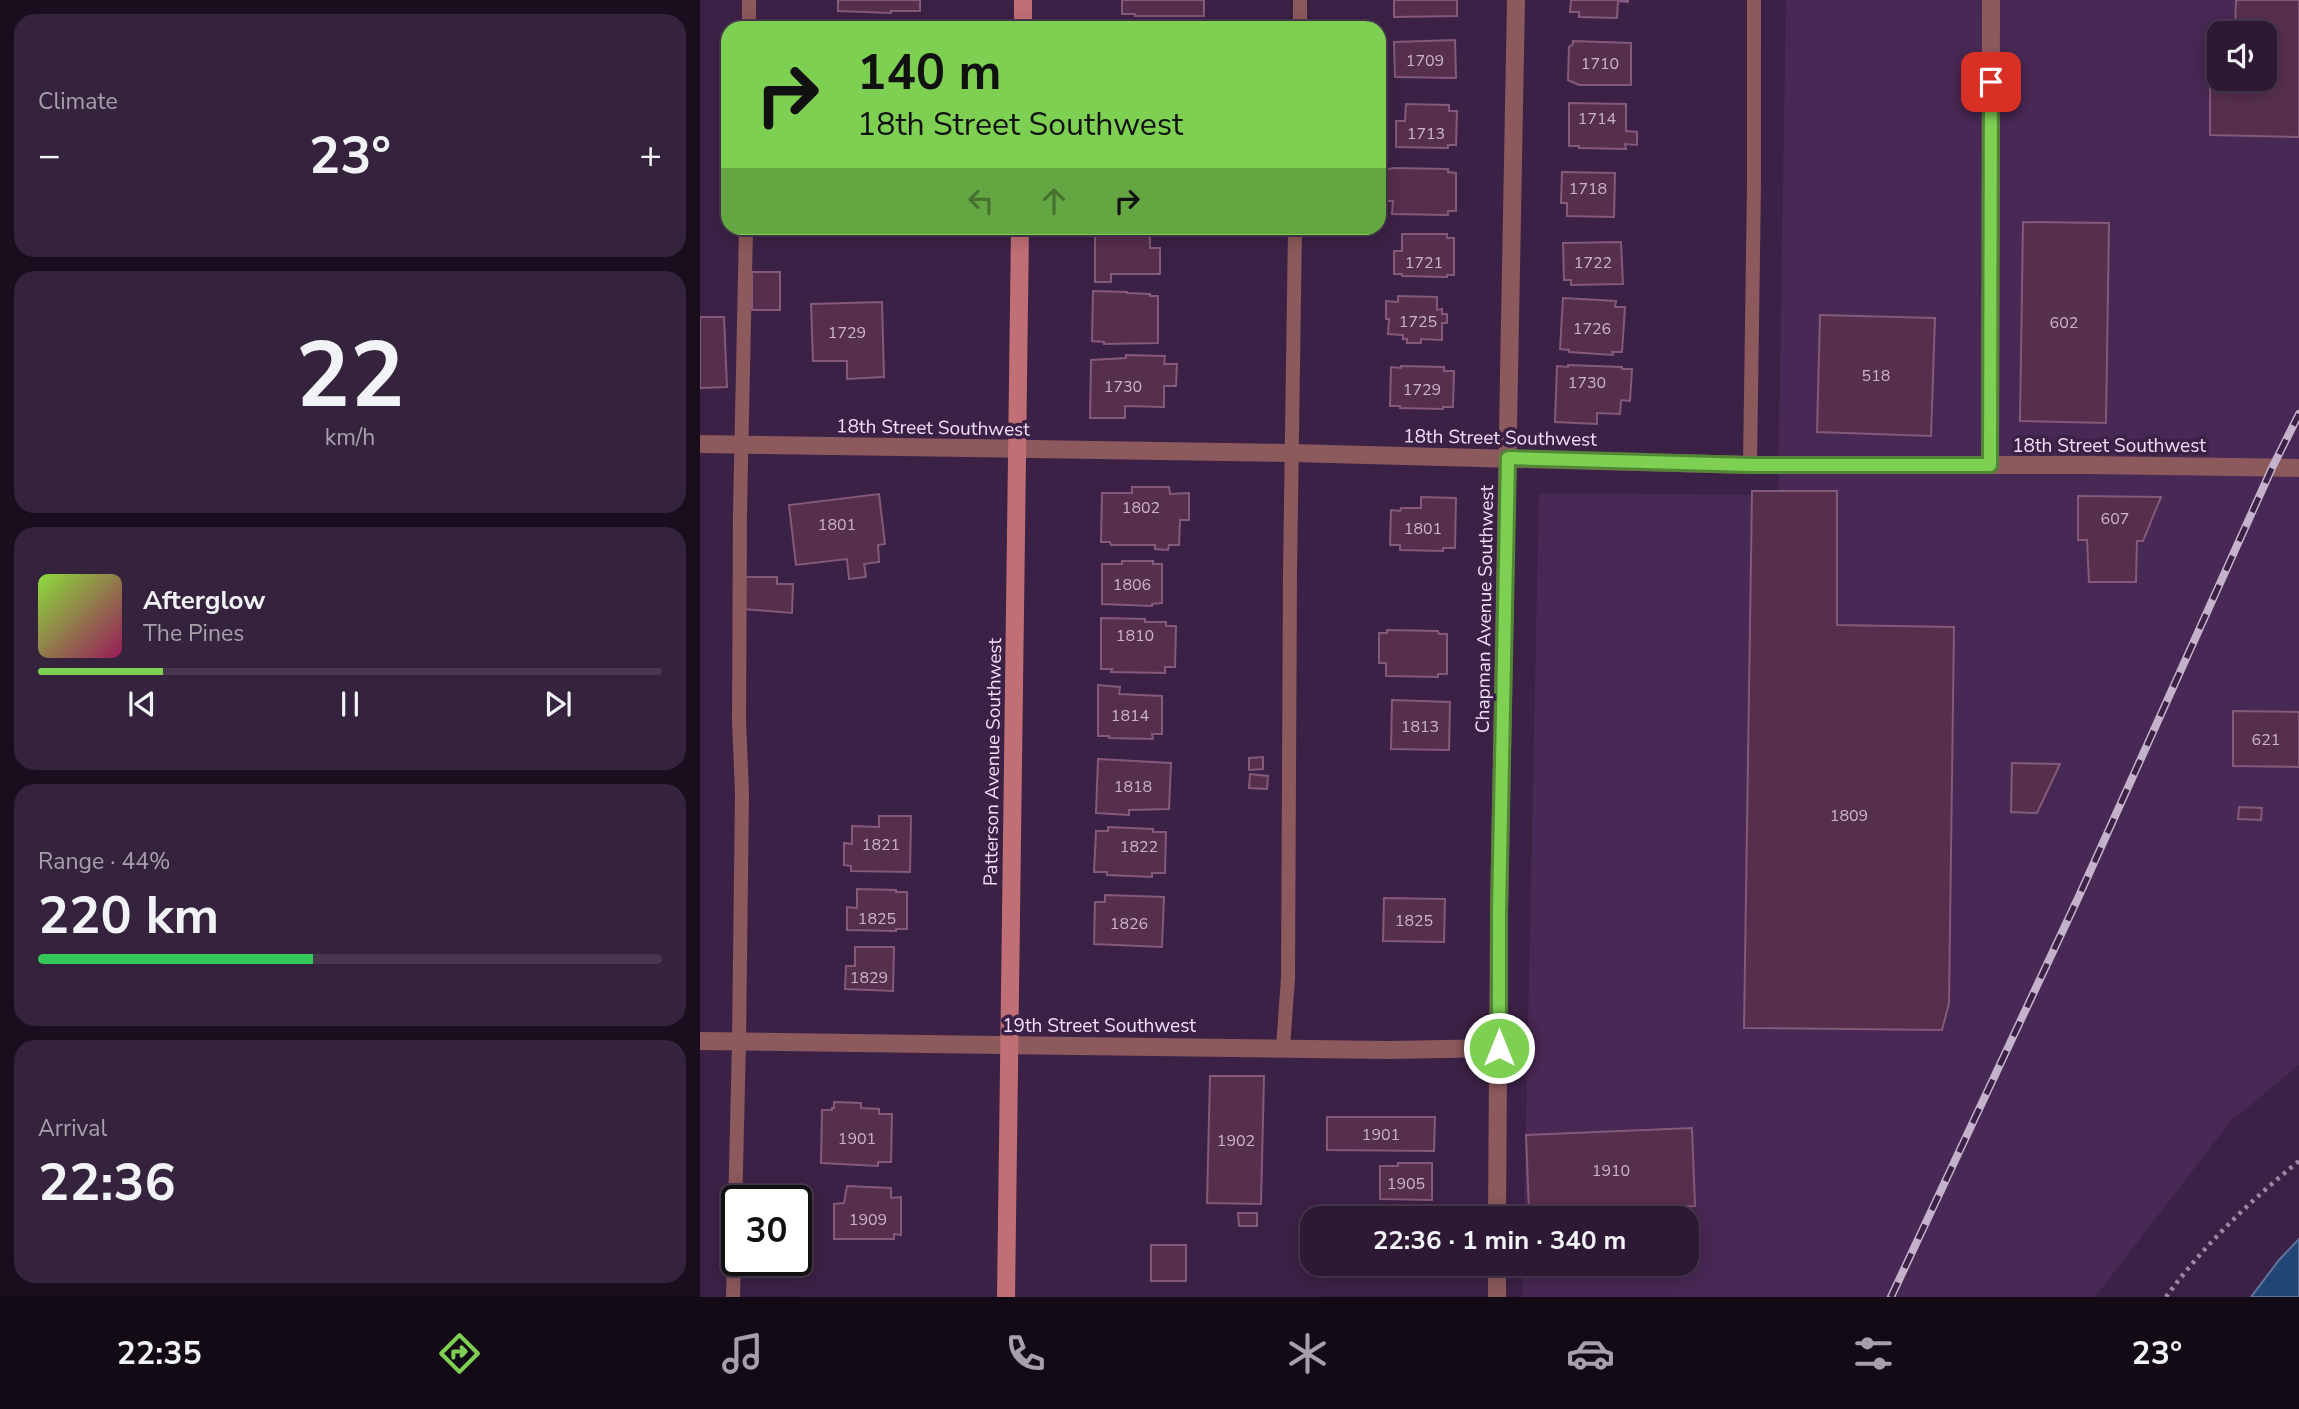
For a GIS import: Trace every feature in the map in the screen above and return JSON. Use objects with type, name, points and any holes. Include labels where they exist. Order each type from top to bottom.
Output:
[{"type":"main road","points":[[1023,0],[1023,21]]},
{"type":"main road","name":"Patterson Avenue Southwest","points":[[1006,1297],[1020,235]]},
{"type":"street","name":"Chapman Avenue Southwest","points":[[1497,1206],[1499,912],[1516,0]]},
{"type":"street","points":[[1990,465],[1991,0]]},
{"type":"street","name":"18th Street Southwest","points":[[700,444],[1292,453],[1750,465],[2299,468]]},
{"type":"street","name":"19th Street Southwest","points":[[700,1041],[1389,1050],[1499,1048]]},
{"type":"street","points":[[1497,1276],[1497,1297]]},
{"type":"lane","points":[[749,0],[749,21]]},
{"type":"lane","points":[[1300,0],[1300,21]]},
{"type":"lane","points":[[1750,465],[1754,0]]},
{"type":"lane","points":[[733,1297],[739,1042],[742,793],[739,721],[740,540],[746,235]]},
{"type":"lane","points":[[1283,1048],[1288,978],[1295,235]]},
{"type":"path","points":[[2166,1297],[2190,1264],[2268,1187],[2299,1161]]},
{"type":"shaded area","points":[[1786,0],[2299,0],[2299,1065],[2231,1121],[2095,1297],[1522,1297],[1523,1276],[1699,1276],[1699,1206],[1524,1206],[1539,493],[1778,495]]},
{"type":"water","points":[[2299,1239],[2299,1297],[2251,1297],[2279,1260]]},
{"type":"building","points":[[838,0],[920,0],[920,11],[838,11]]},
{"type":"building","points":[[1122,0],[1204,0],[1204,16],[1122,14]]},
{"type":"building","points":[[1394,0],[1457,0],[1457,16],[1394,17]]},
{"type":"building","points":[[1571,0],[1628,0],[1628,2],[1618,1],[1617,18],[1579,17],[1579,12],[1570,12]]},
{"type":"building","points":[[2236,0],[2299,0],[2299,137],[2210,135],[2210,91],[2277,91],[2277,21],[2235,21]]},
{"type":"building","points":[[864,20],[922,21],[864,21]]},
{"type":"building","points":[[1455,40],[1456,78],[1395,77],[1394,42]]},
{"type":"building","points":[[1573,41],[1631,43],[1631,85],[1579,85],[1568,80],[1569,47]]},
{"type":"building","points":[[1569,103],[1626,104],[1626,131],[1637,132],[1637,145],[1625,144],[1626,149],[1569,146]]},
{"type":"building","points":[[1406,104],[1449,105],[1449,111],[1457,111],[1456,145],[1448,145],[1448,148],[1396,147],[1396,121],[1405,121]]},
{"type":"building","points":[[1448,169],[1448,172],[1456,173],[1456,211],[1448,211],[1448,215],[1392,214],[1393,201],[1386,201],[1386,170]]},
{"type":"building","points":[[1562,172],[1615,173],[1614,217],[1567,216],[1567,203],[1561,203]]},
{"type":"building","points":[[2023,222],[2109,223],[2106,423],[2020,421]]},
{"type":"building","points":[[1402,234],[1447,234],[1447,238],[1454,238],[1454,275],[1447,277],[1394,274],[1394,251],[1402,251]]},
{"type":"building","points":[[1095,235],[1150,235],[1150,248],[1160,248],[1160,274],[1111,274],[1111,282],[1095,282]]},
{"type":"building","points":[[1621,242],[1623,284],[1571,285],[1571,280],[1564,280],[1563,243]]},
{"type":"building","points":[[752,272],[780,272],[780,310],[752,310]]},
{"type":"building","points":[[1093,291],[1158,296],[1158,343],[1104,344],[1092,341]]},
{"type":"building","points":[[1398,296],[1437,297],[1437,310],[1442,309],[1442,314],[1447,314],[1447,323],[1442,323],[1442,340],[1421,339],[1421,343],[1407,343],[1403,335],[1388,334],[1386,301],[1398,302]]},
{"type":"building","points":[[1563,298],[1616,301],[1615,307],[1625,307],[1622,352],[1612,352],[1613,355],[1560,349]]},
{"type":"building","points":[[882,302],[884,377],[847,379],[847,361],[813,361],[811,304]]},
{"type":"building","points":[[1820,315],[1935,318],[1931,436],[1817,432]]},
{"type":"building","points":[[700,317],[724,317],[727,387],[700,388]]},
{"type":"building","points":[[1126,355],[1165,356],[1164,364],[1177,364],[1176,386],[1164,386],[1164,407],[1125,406],[1125,418],[1090,418],[1091,360],[1126,358]]},
{"type":"building","points":[[1557,366],[1632,369],[1630,401],[1621,400],[1620,414],[1597,413],[1597,424],[1555,422]]},
{"type":"building","points":[[1391,367],[1444,367],[1444,371],[1454,371],[1453,407],[1443,409],[1390,406]]},
{"type":"building","points":[[1132,487],[1169,487],[1170,494],[1189,493],[1189,520],[1180,520],[1179,545],[1169,545],[1168,550],[1155,549],[1155,545],[1111,545],[1110,542],[1101,542],[1102,493],[1132,493]]},
{"type":"building","points":[[1752,491],[1837,491],[1837,625],[1954,627],[1949,1003],[1942,1030],[1744,1028]]},
{"type":"building","points":[[879,494],[885,544],[878,545],[879,562],[864,564],[866,577],[849,579],[847,559],[796,565],[789,505]]},
{"type":"building","points":[[2078,496],[2161,497],[2143,541],[2137,541],[2136,582],[2089,582],[2087,540],[2078,540]]},
{"type":"building","points":[[1421,497],[1456,498],[1455,548],[1443,548],[1443,551],[1400,550],[1400,545],[1390,545],[1391,510],[1421,508]]},
{"type":"building","points":[[1122,561],[1153,561],[1153,564],[1162,564],[1162,603],[1152,606],[1102,604],[1102,564],[1122,564]]},
{"type":"building","points":[[744,577],[777,577],[777,584],[793,584],[792,613],[744,609]]},
{"type":"building","points":[[1101,618],[1145,619],[1145,622],[1166,622],[1166,626],[1176,626],[1175,667],[1165,667],[1165,673],[1111,672],[1112,669],[1101,669]]},
{"type":"building","points":[[1387,630],[1438,631],[1439,634],[1447,634],[1447,674],[1438,674],[1438,677],[1386,676],[1386,663],[1379,663],[1379,633],[1387,633]]},
{"type":"building","points":[[1098,685],[1120,687],[1119,694],[1162,696],[1162,734],[1152,734],[1153,739],[1098,736]]},
{"type":"building","points":[[1392,700],[1450,702],[1449,750],[1391,749]]},
{"type":"building","points":[[2233,711],[2299,712],[2299,767],[2233,766]]},
{"type":"building","points":[[1263,757],[1263,769],[1249,770],[1249,758]]},
{"type":"building","points":[[1098,759],[1171,763],[1169,809],[1129,810],[1129,815],[1096,813]]},
{"type":"building","points":[[2012,763],[2060,764],[2037,813],[2011,812]]},
{"type":"building","points":[[1250,774],[1268,776],[1267,789],[1249,788]]},
{"type":"building","points":[[2239,807],[2262,808],[2261,820],[2238,819]]},
{"type":"building","points":[[879,816],[911,816],[910,872],[851,871],[851,866],[844,865],[844,843],[852,844],[852,826],[879,827]]},
{"type":"building","points":[[1108,827],[1166,832],[1165,873],[1152,873],[1152,877],[1094,872],[1096,831],[1108,831]]},
{"type":"building","points":[[857,889],[907,892],[907,929],[847,930],[847,907],[857,908]]},
{"type":"building","points":[[1105,895],[1164,897],[1162,947],[1094,944],[1095,902],[1105,902]]},
{"type":"building","points":[[1384,898],[1445,899],[1444,942],[1383,941]]},
{"type":"building","points":[[855,947],[894,947],[893,991],[845,989],[846,966],[855,966]]},
{"type":"building","points":[[1210,1076],[1264,1076],[1261,1204],[1207,1203]]},
{"type":"building","points":[[834,1102],[861,1103],[861,1108],[879,1109],[879,1114],[892,1114],[891,1162],[878,1162],[878,1166],[821,1163],[822,1110],[832,1110]]},
{"type":"building","points":[[1327,1117],[1435,1117],[1434,1151],[1327,1150]]},
{"type":"building","points":[[1692,1128],[1695,1206],[1529,1206],[1526,1135]]},
{"type":"building","points":[[1398,1163],[1432,1163],[1432,1200],[1380,1199],[1380,1166],[1398,1166]]},
{"type":"building","points":[[847,1186],[891,1188],[891,1198],[901,1197],[901,1235],[894,1234],[894,1239],[834,1239],[834,1204],[844,1203]]},
{"type":"building","points":[[1238,1213],[1257,1213],[1257,1226],[1239,1226]]},
{"type":"building","points":[[1151,1245],[1186,1245],[1186,1281],[1151,1281]]},
{"type":"railway","points":[[1891,1297],[2079,896],[2272,468],[2299,414]]},
{"type":"route","points":[[1499,1048],[1508,458],[1750,465],[1990,465],[1991,82]]}]
